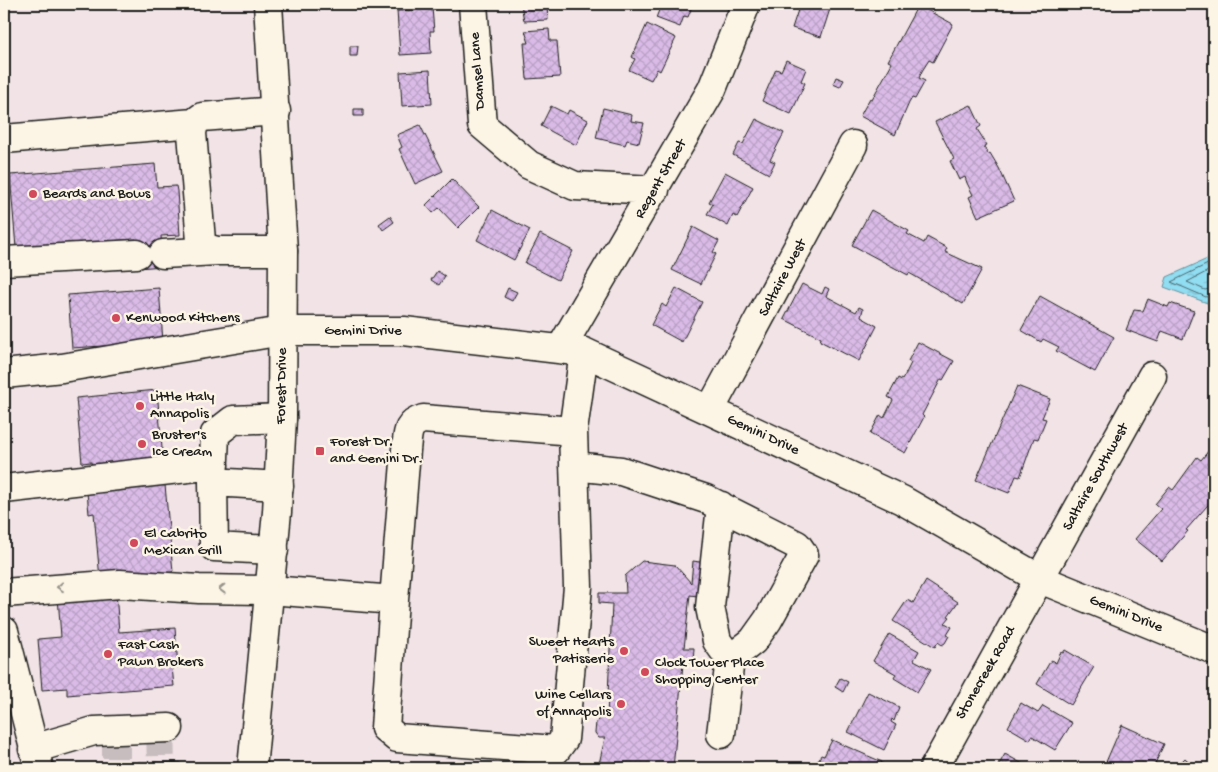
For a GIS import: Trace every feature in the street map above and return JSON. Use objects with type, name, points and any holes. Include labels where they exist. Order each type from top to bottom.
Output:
[{"type":"street","name":"Forest Drive","points":[[252,768],[274,550],[282,418],[283,251],[268,4]]},
{"type":"street","name":"Damsel Lane","points":[[473,4],[482,125],[529,165],[576,186],[655,190]]},
{"type":"street","name":"Regent Street","points":[[572,350],[655,190],[712,89],[746,4]]},
{"type":"street","points":[[4,139],[194,123],[202,117],[276,111]]},
{"type":"street","points":[[194,123],[192,133],[201,241],[206,248],[217,251]]},
{"type":"street","name":"Saltaire West","points":[[710,410],[853,145]]},
{"type":"street","points":[[4,261],[217,251],[283,251]]},
{"type":"street","name":"Gemini Drive","points":[[4,374],[62,368],[282,331],[404,331],[572,350],[710,410],[902,500],[1040,579],[1214,650]]},
{"type":"street","points":[[572,350],[578,587],[564,739],[556,750],[396,738],[385,728],[408,427],[412,422],[423,419],[573,431]]},
{"type":"street","name":"Saltaire Southwest","points":[[1040,579],[1152,376]]},
{"type":"street","points":[[274,550],[214,547],[213,474],[215,434],[233,420],[282,418]]},
{"type":"street","points":[[574,466],[621,471],[706,499],[797,545],[804,555],[768,620],[753,641],[730,659]]},
{"type":"street","points":[[4,489],[213,474],[279,486]]},
{"type":"street","points":[[721,506],[710,607],[717,641],[730,659],[721,734]]},
{"type":"street","name":"Stonecreek Road","points":[[934,768],[1040,579]]},
{"type":"street","points":[[4,593],[120,584],[199,589],[270,590],[394,600]]},
{"type":"street","points":[[4,632],[36,759],[94,731],[169,728]]},
{"type":"water","points":[[1214,256],[1214,294],[1210,304],[1164,287],[1167,277]]},
{"type":"building","points":[[521,4],[553,5],[547,6],[548,20],[524,21]]},
{"type":"building","points":[[659,4],[693,4],[688,17],[684,16],[680,27],[656,18],[661,5]]},
{"type":"building","points":[[800,4],[814,4],[830,9],[821,37],[792,28]]},
{"type":"building","points":[[918,5],[953,24],[933,62],[929,60],[922,71],[919,78],[925,81],[915,99],[912,98],[909,103],[895,135],[860,116],[892,63],[888,61]]},
{"type":"building","points":[[432,8],[434,31],[430,31],[431,53],[400,55],[397,11]]},
{"type":"building","points":[[647,24],[676,38],[660,71],[657,69],[651,80],[629,70],[635,59],[632,57]]},
{"type":"building","points":[[549,29],[550,41],[557,41],[560,77],[527,79],[524,43],[529,43],[525,31]]},
{"type":"building","points":[[350,46],[358,46],[357,56],[350,56]]},
{"type":"building","points":[[786,60],[806,69],[801,81],[805,83],[791,114],[762,101],[776,69],[781,71]]},
{"type":"building","points":[[430,70],[432,104],[402,106],[400,72]]},
{"type":"building","points":[[836,77],[844,80],[840,87],[833,84]]},
{"type":"building","points":[[971,105],[981,126],[977,129],[987,145],[984,146],[999,168],[1014,201],[978,217],[969,197],[973,195],[965,177],[959,180],[950,161],[954,159],[935,122]]},
{"type":"building","points":[[551,106],[567,114],[569,110],[588,120],[576,145],[541,126]]},
{"type":"building","points":[[603,108],[632,115],[631,121],[644,123],[639,143],[627,140],[625,145],[596,138]]},
{"type":"building","points":[[354,109],[363,109],[363,116],[354,116]]},
{"type":"building","points":[[756,119],[784,133],[770,160],[775,162],[769,174],[733,155],[739,143],[743,144]]},
{"type":"building","points":[[420,125],[443,171],[415,184],[399,149],[402,147],[397,135]]},
{"type":"building","points":[[155,164],[157,187],[176,186],[177,191],[180,235],[161,236],[163,266],[138,268],[136,239],[16,248],[10,175]]},
{"type":"building","points":[[725,172],[753,187],[737,217],[733,215],[728,226],[707,214],[713,204],[709,202]]},
{"type":"building","points":[[452,179],[479,207],[458,228],[439,208],[433,213],[426,205]]},
{"type":"building","points":[[492,210],[530,230],[514,260],[477,240]]},
{"type":"building","points":[[871,210],[909,231],[907,234],[924,243],[927,237],[947,248],[945,252],[982,269],[963,304],[909,273],[908,275],[852,245]]},
{"type":"building","points":[[390,216],[394,222],[383,230],[379,224]]},
{"type":"building","points":[[693,227],[719,241],[713,252],[716,254],[701,284],[672,270]]},
{"type":"building","points":[[540,234],[573,251],[558,280],[525,263]]},
{"type":"building","points":[[437,271],[445,276],[439,285],[431,280]]},
{"type":"building","points":[[802,284],[822,294],[825,287],[829,289],[826,296],[856,312],[859,307],[863,309],[861,317],[877,326],[859,361],[820,341],[821,338],[784,319]]},
{"type":"building","name":"Kenwood Kitchens","points":[[159,288],[163,342],[72,348],[68,295]]},
{"type":"building","points":[[508,288],[517,292],[512,301],[504,297]]},
{"type":"building","points":[[676,288],[702,302],[682,342],[651,325],[662,304],[666,307]]},
{"type":"building","points":[[1040,296],[1114,337],[1095,372],[1056,351],[1059,347],[1043,339],[1041,342],[1021,330]]},
{"type":"building","points":[[1148,299],[1168,307],[1170,303],[1194,311],[1183,339],[1162,331],[1158,342],[1126,330],[1134,310],[1143,311]]},
{"type":"building","points":[[918,342],[954,361],[943,380],[941,379],[905,453],[870,434],[880,415],[884,418],[893,400],[888,397],[898,378],[902,380],[906,373],[911,363],[908,361]]},
{"type":"building","points":[[1017,386],[1050,399],[1042,418],[1046,419],[1038,439],[1034,438],[1020,477],[1016,476],[1009,493],[976,480]]},
{"type":"building","points":[[157,390],[163,460],[92,467],[91,462],[82,463],[76,398]]},
{"type":"building","points":[[1214,444],[1214,498],[1162,561],[1135,539],[1161,509],[1155,504],[1169,487],[1173,490],[1197,457],[1201,460]]},
{"type":"building","name":"El Cabrito Mexican Grill","points":[[165,485],[173,572],[100,579],[94,513],[89,514],[87,492]]},
{"type":"building","name":"Clock Tower Place Shopping Center","points":[[642,561],[675,565],[691,583],[693,561],[706,563],[704,597],[690,595],[684,648],[694,648],[693,663],[683,664],[673,768],[598,768],[605,738],[599,738],[595,733],[596,722],[600,718],[607,718],[612,604],[599,603],[599,593],[626,593],[625,576]]},
{"type":"building","points":[[926,581],[958,602],[945,623],[952,627],[947,635],[949,636],[945,643],[942,645],[938,642],[935,647],[893,621],[907,600],[913,603]]},
{"type":"building","name":"Fast Cash Pawn Brokers","points":[[116,592],[119,632],[175,628],[178,667],[172,667],[174,686],[67,695],[67,688],[42,690],[38,639],[61,637],[58,597]]},
{"type":"building","points":[[889,634],[919,651],[914,660],[931,669],[917,692],[894,678],[896,674],[873,661]]},
{"type":"building","points":[[1065,650],[1094,667],[1071,705],[1037,684],[1051,660],[1056,663],[1061,652],[1063,653]]},
{"type":"building","points":[[840,678],[848,682],[843,692],[835,687]]},
{"type":"building","points":[[868,692],[899,707],[894,721],[892,719],[891,722],[896,725],[884,750],[848,732]]},
{"type":"building","points":[[1021,703],[1038,713],[1043,706],[1072,723],[1055,750],[1032,736],[1030,740],[1008,727]]},
{"type":"building","points":[[1122,725],[1164,744],[1153,768],[1121,768],[1106,762]]},
{"type":"building","points":[[832,740],[882,762],[880,768],[814,768],[821,755],[824,756]]},
{"type":"building","points":[[1005,754],[1030,768],[997,768]]},
{"type":"building","points":[[1185,758],[1196,768],[1175,768]]},
{"type":"building","points":[[138,762],[181,763],[181,768],[138,768]]},
{"type":"building","points":[[401,765],[405,765],[441,768],[400,768]]},
{"type":"tunnel","points":[[160,728],[161,768]]},
{"type":"tunnel","points":[[116,730],[116,768]]},
{"type":"place","name":"Beards and Bows","points":[[33,194]]},
{"type":"place","name":"Kenwood Kitchens","points":[[116,318]]},
{"type":"place","name":"Little Italy Annapolis","points":[[140,406]]},
{"type":"place","name":"Bruster's Ice Cream","points":[[142,444]]},
{"type":"place","name":"Forest Dr. and Gemini Dr.","points":[[320,451]]},
{"type":"place","name":"El Cabrito Mexican Grill","points":[[134,543]]},
{"type":"place","name":"Sweet Hearts Patisserie","points":[[624,651]]},
{"type":"place","name":"Fast Cash Pawn Brokers","points":[[108,654]]},
{"type":"place","name":"Clock Tower Place Shopping Center","points":[[645,672]]},
{"type":"place","name":"Wine Cellars of Annapolis","points":[[621,704]]}]
